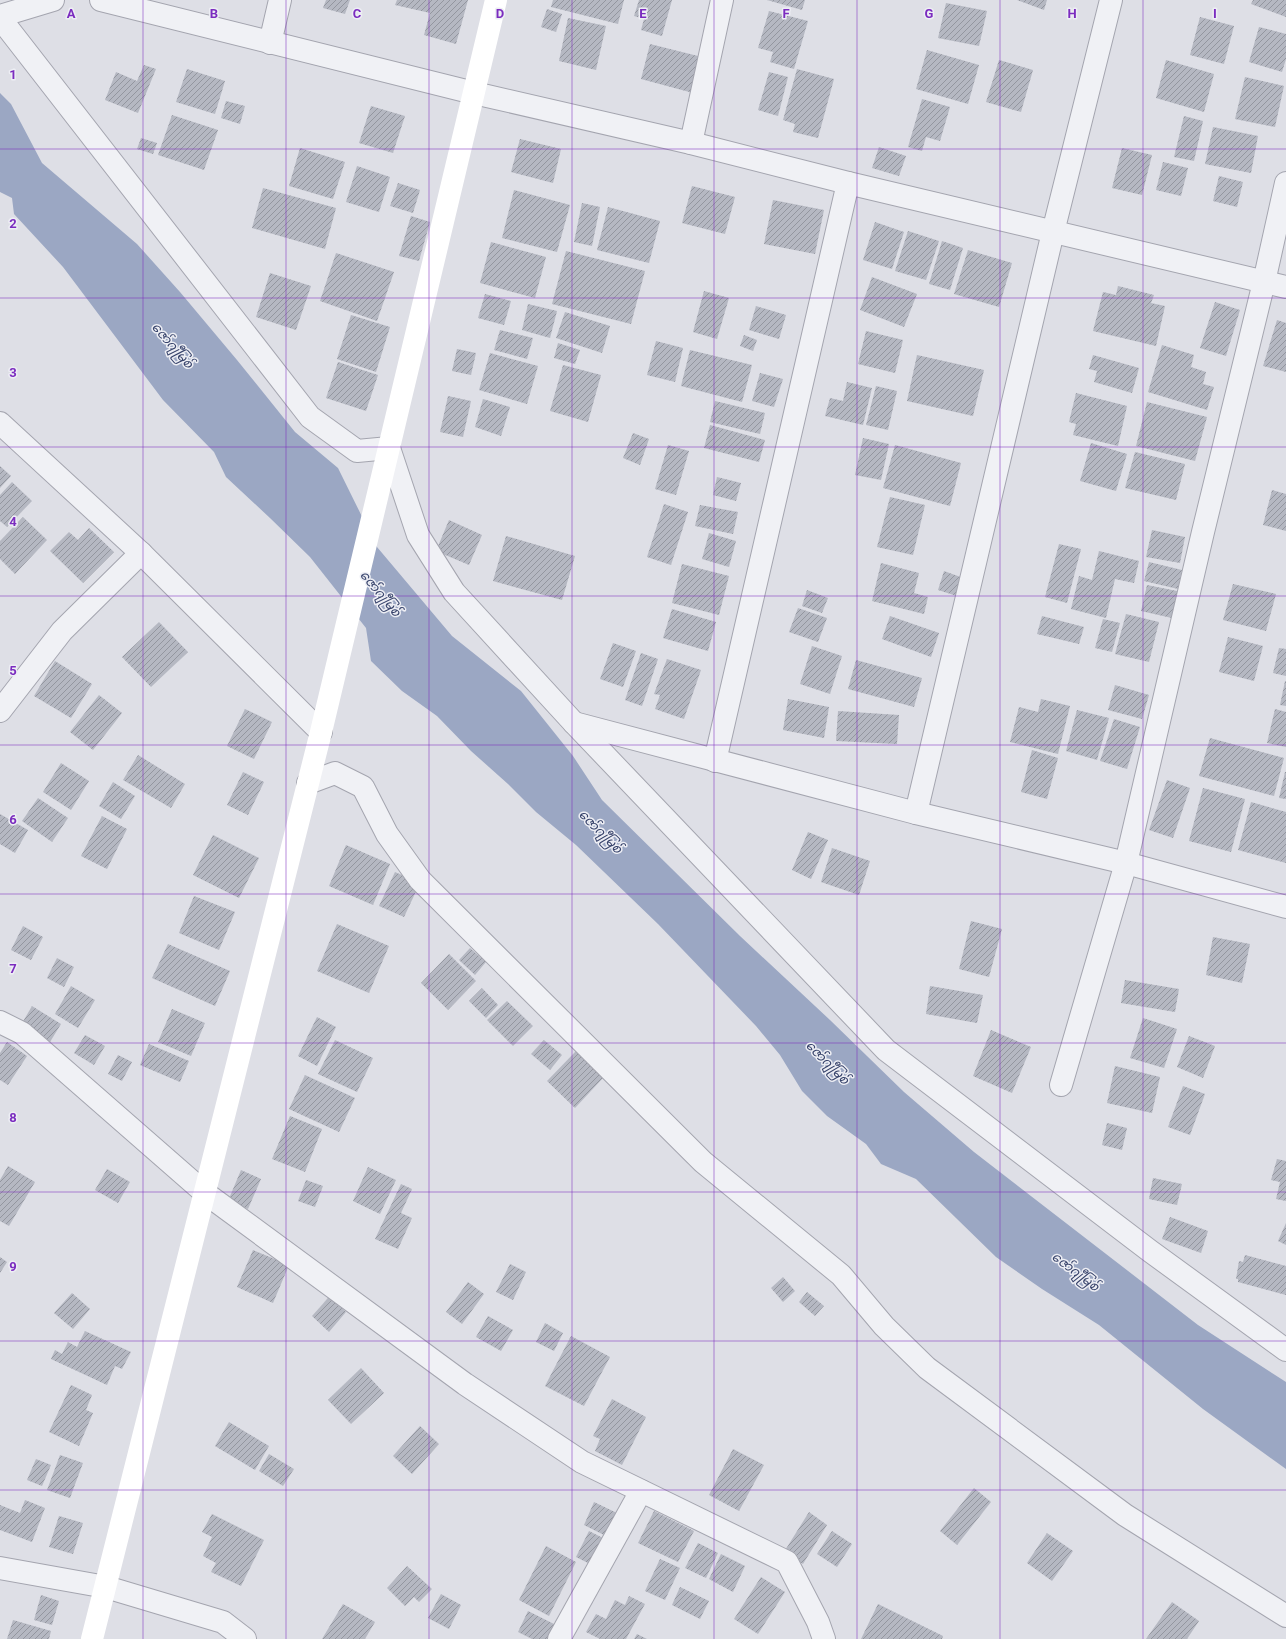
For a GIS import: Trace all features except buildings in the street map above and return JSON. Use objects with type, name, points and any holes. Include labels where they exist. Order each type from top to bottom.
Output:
[{"type":"street","points":[[53,0],[0,17],[310,417],[357,451],[388,448]]},
{"type":"street","points":[[101,0],[474,93],[691,143],[848,183],[1286,288]]},
{"type":"street","points":[[270,43],[280,0]]},
{"type":"street","points":[[92,1639],[321,732],[496,0]]},
{"type":"street","points":[[691,143],[722,0]]},
{"type":"street","points":[[916,813],[1053,232],[1111,0]]},
{"type":"street","points":[[715,761],[848,183]]},
{"type":"street","points":[[1061,1085],[1126,864],[1203,532],[1264,282],[1286,183]]},
{"type":"street","points":[[0,423],[141,553],[321,732]]},
{"type":"street","points":[[388,448],[418,535],[454,592],[574,723],[886,1050],[1150,1251],[1286,1350]]},
{"type":"street","points":[[0,711],[62,631],[141,553]]},
{"type":"street","points":[[574,723],[916,813],[1126,864],[1286,907]]},
{"type":"street","points":[[308,783],[335,773],[363,787],[387,834],[420,880],[703,1162],[841,1275],[884,1326],[927,1368],[1125,1515],[1286,1616]]},
{"type":"street","points":[[0,1022],[22,1033],[205,1193],[465,1384],[582,1462],[787,1562],[818,1622],[824,1639]]},
{"type":"street","points":[[558,1639],[641,1491]]},
{"type":"street","points":[[0,1568],[106,1587],[223,1622],[245,1639]]},
{"type":"water","name":"ဇော်ဂျီမြစ်","points":[[0,93],[11,104],[42,163],[137,244],[180,292],[295,432],[338,468],[377,547],[452,636],[521,691],[573,756],[602,800],[740,936],[904,1092],[974,1152],[1198,1325],[1286,1382],[1286,1469],[1203,1409],[1099,1325],[1042,1289],[996,1257],[916,1179],[881,1164],[866,1144],[827,1116],[802,1091],[780,1055],[756,1026],[658,924],[576,845],[536,812],[508,784],[471,751],[437,716],[402,691],[371,661],[366,628],[310,557],[226,477],[214,452],[163,400],[63,267],[14,214],[12,198],[0,192]]}]
